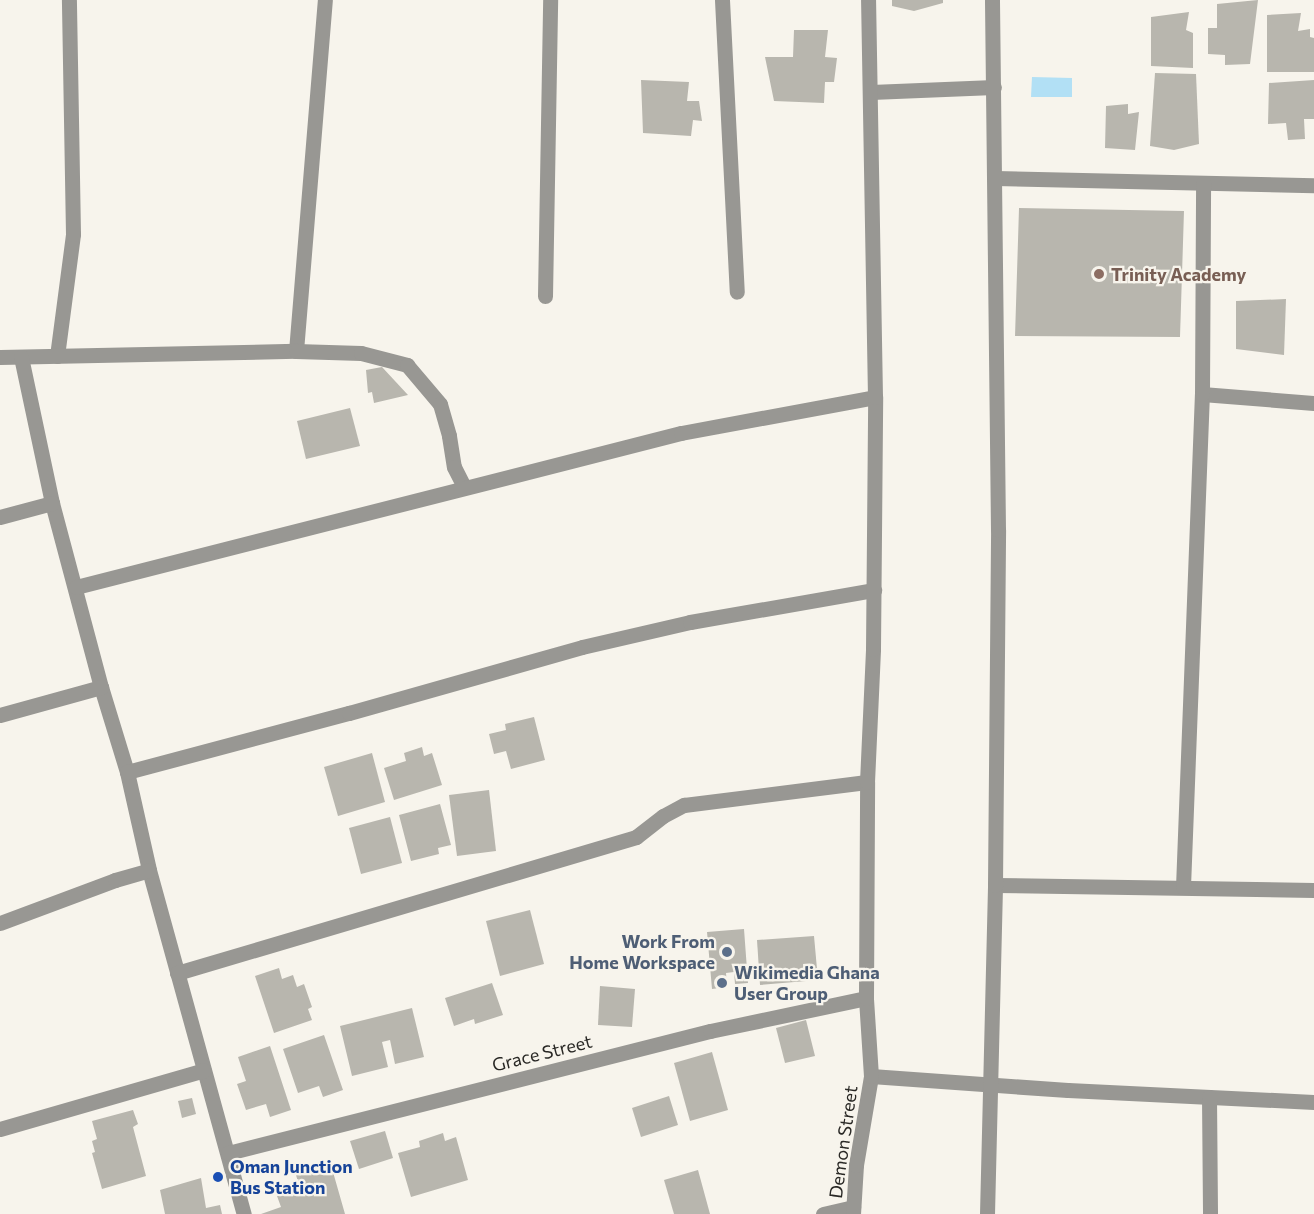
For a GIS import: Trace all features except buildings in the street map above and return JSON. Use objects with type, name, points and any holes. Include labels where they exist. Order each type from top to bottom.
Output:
[{"type":"street","points":[[57,356],[73,234],[69,0]]},
{"type":"street","points":[[296,351],[325,0]]},
{"type":"street","points":[[545,296],[550,0]]},
{"type":"street","points":[[722,0],[737,292]]},
{"type":"street","name":"Demon Street","points":[[853,1210],[856,1165],[871,1076],[866,998],[867,782],[874,590],[875,397],[868,0]]},
{"type":"street","points":[[987,1214],[992,1083],[999,530],[993,0]]},
{"type":"street","points":[[871,92],[994,87]]},
{"type":"street","points":[[995,178],[1314,185]]},
{"type":"street","points":[[1183,887],[1202,394],[1203,183]]},
{"type":"street","points":[[0,357],[296,351],[361,353],[407,365],[440,404],[454,467],[464,487]]},
{"type":"street","points":[[21,357],[52,502],[101,687],[127,772],[149,870],[244,1214]]},
{"type":"street","points":[[1202,394],[1314,403]]},
{"type":"street","points":[[76,587],[681,433],[789,411],[875,397]]},
{"type":"street","points":[[0,517],[52,502]]},
{"type":"street","points":[[127,772],[349,713],[582,647],[690,622],[874,590]]},
{"type":"street","points":[[0,715],[101,687]]},
{"type":"street","points":[[177,973],[636,837],[663,816],[684,805],[867,782]]},
{"type":"street","points":[[0,923],[115,880],[149,870]]},
{"type":"street","points":[[995,885],[1314,890]]},
{"type":"street","name":"Grace Street","points":[[228,1153],[710,1031],[866,998]]},
{"type":"street","points":[[0,1129],[204,1070]]},
{"type":"street","points":[[871,1076],[1068,1090],[1314,1102]]},
{"type":"street","points":[[1209,1097],[1210,1214]]},
{"type":"street","points":[[823,1214],[853,1210]]},
{"type":"water","points":[[1032,77],[1072,78],[1072,97],[1031,97]]},
{"type":"place","name":"Trinity Academy","points":[[1099,274]]},
{"type":"place","name":"Work From Home Workspace","points":[[727,952]]},
{"type":"place","name":"Wikimedia Ghana User Group","points":[[722,983]]},
{"type":"place","name":"Oman Junction Bus Station","points":[[218,1177]]}]
